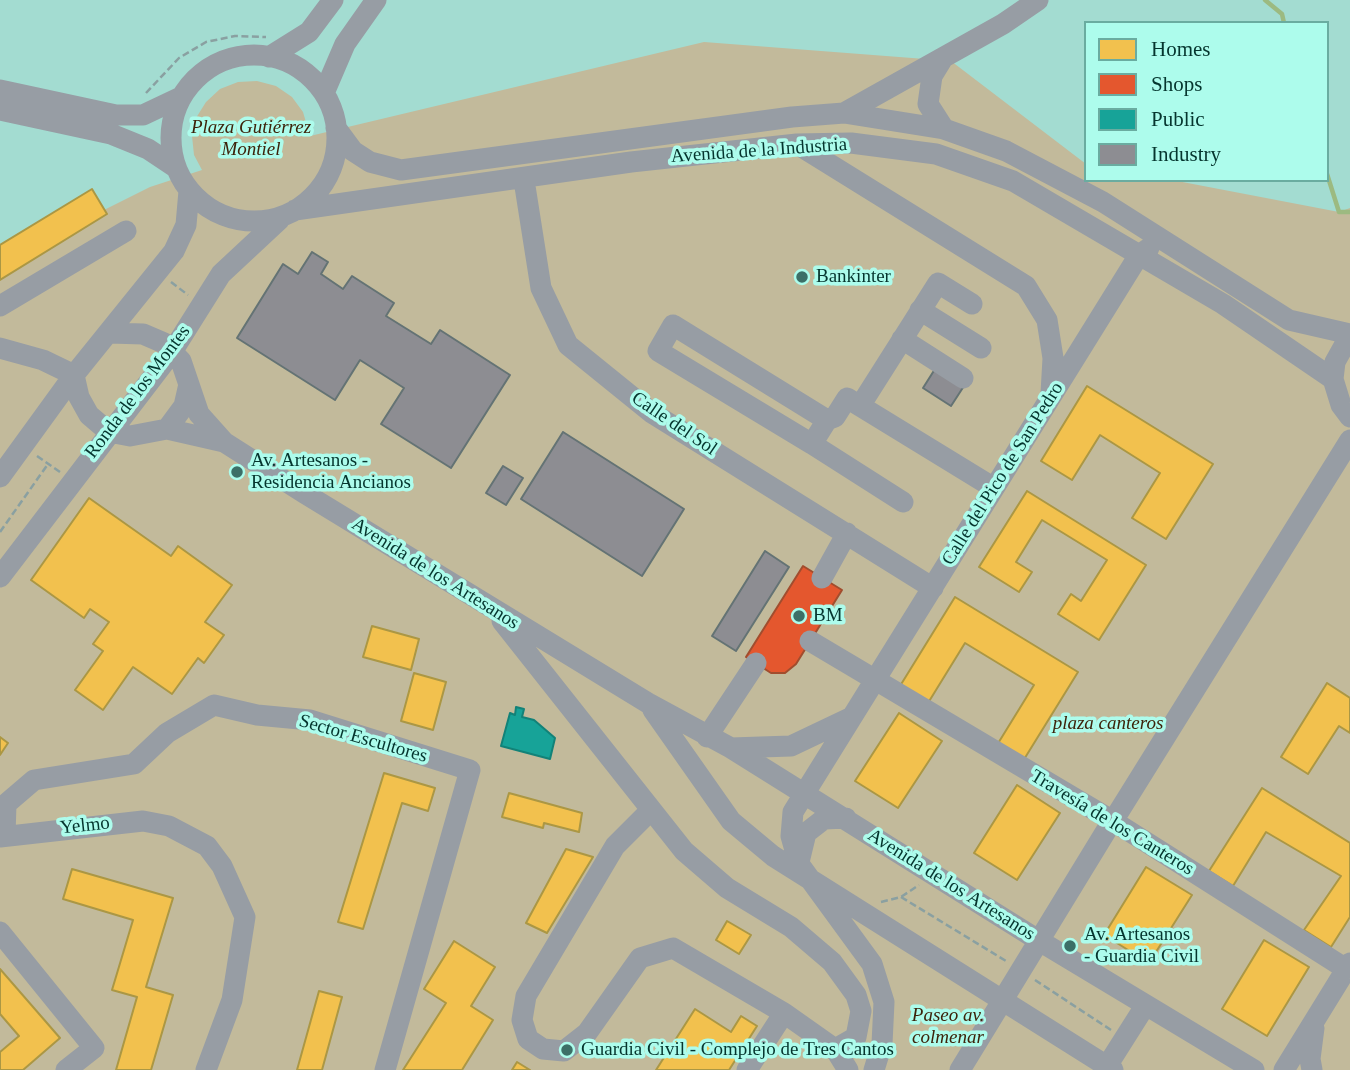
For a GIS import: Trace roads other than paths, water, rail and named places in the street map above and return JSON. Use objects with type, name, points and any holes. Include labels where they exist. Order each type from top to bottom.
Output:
[{"type":"street","points":[[271,46],[324,93],[337,128],[336,153],[328,175],[314,195],[290,213],[264,221],[243,221],[223,216],[204,205],[189,191],[175,167],[170,143],[172,120],[181,97],[197,77],[219,63],[309,32],[333,0]]},
{"type":"street","points":[[324,93],[345,44],[376,0]]},
{"type":"street","points":[[844,113],[945,57],[1038,0]]},
{"type":"street","points":[[944,129],[928,104],[932,76],[945,57]]},
{"type":"street","points":[[0,90],[116,115],[143,115],[181,97]]},
{"type":"street","points":[[0,110],[111,134],[148,149],[175,167]]},
{"type":"street","name":"Avenida de la Industria","points":[[337,128],[353,151],[370,162],[401,170],[779,118],[844,113],[944,129],[1016,155],[1163,238],[1289,320],[1350,335]]},
{"type":"street","name":"Avenida de la Industria","points":[[290,213],[631,162],[797,144],[851,143],[936,155],[1013,181],[1223,304],[1333,379]]},
{"type":"street","points":[[797,144],[1026,286],[1047,320],[1053,359],[1051,396]]},
{"type":"street","name":"Calle del Sol","points":[[524,180],[541,288],[568,345],[652,413],[933,588]]},
{"type":"street","points":[[0,477],[74,375],[174,251],[186,225],[189,191]]},
{"type":"street","name":"Ronda de los Montes","points":[[0,577],[172,352],[221,274],[255,239],[290,213]]},
{"type":"street","points":[[0,306],[126,231]]},
{"type":"street","name":"Calle del Pico de San Pedro","points":[[799,864],[791,836],[793,812],[1139,255],[1163,238]]},
{"type":"street","points":[[860,406],[938,283],[972,304]]},
{"type":"street","points":[[920,310],[981,348]]},
{"type":"street","points":[[827,420],[674,325],[658,351],[903,502]]},
{"type":"street","points":[[110,333],[143,334],[164,343],[172,352]]},
{"type":"street","points":[[1350,335],[1335,362],[1333,379],[1340,405],[1350,417]]},
{"type":"street","points":[[902,339],[963,378]]},
{"type":"street","points":[[0,348],[52,363],[74,375],[83,407],[109,432],[130,436],[167,429],[184,406],[189,384]]},
{"type":"street","name":"Avenida de los Artesanos","points":[[172,352],[181,361],[199,414],[224,442],[495,611],[846,818],[1234,1063],[1254,1070]]},
{"type":"street","points":[[812,444],[827,420],[835,417],[848,398],[994,488]]},
{"type":"street","name":"Avenida de los Artesanos","points":[[167,429],[224,442]]},
{"type":"street","points":[[960,1070],[1038,940],[1350,440]]},
{"type":"street","points":[[822,578],[847,533]]},
{"type":"street","points":[[495,611],[684,851],[727,888],[791,927],[832,962],[856,995],[861,1011],[856,1037],[835,1049]]},
{"type":"street","name":"Travesía de los Canteros","points":[[810,641],[1109,826],[1348,966]]},
{"type":"street","points":[[707,737],[756,663]]},
{"type":"street","name":"Avenida de los Artesanos","points":[[648,703],[731,821],[772,856],[1110,1068]]},
{"type":"street","name":"Sector Escultores","points":[[2,836],[6,804],[34,780],[134,764],[167,733],[214,705],[257,715],[310,720],[470,770],[385,1070]]},
{"type":"street","points":[[731,748],[791,746],[852,718]]},
{"type":"street","points":[[650,810],[615,846],[526,996],[522,1020],[528,1039],[543,1049],[564,1051],[586,1032],[640,958],[673,948],[784,1013],[835,1049],[848,1070]]},
{"type":"street","points":[[846,818],[824,819],[806,833],[799,864],[872,964],[884,1002],[882,1044],[874,1070]]},
{"type":"street","name":"Yelmo","points":[[2,836],[143,821],[169,826],[207,846],[222,866],[245,917],[232,1000],[206,1070]]},
{"type":"street","points":[[0,932],[94,1048],[66,1070]]},
{"type":"street","points":[[1284,1070],[1348,966]]},
{"type":"street","points":[[1110,1068],[1145,1006]]},
{"type":"street","points":[[747,1070],[784,1013]]},
{"type":"street","points":[[1312,1070],[1310,1059],[1315,1019]]},
{"type":"waterway","points":[[1265,0],[1282,14],[1284,21]]},
{"type":"waterway","points":[[1329,180],[1339,212],[1350,212]]},
{"type":"place","name":"Bankinter","points":[[802,277]]},
{"type":"place","name":"Av. Artesanos - Residencia Ancianos","points":[[237,472]]},
{"type":"place","name":"BM","points":[[799,616]]},
{"type":"place","name":"Av. Artesanos - Guardia Civil","points":[[1070,946]]},
{"type":"place","name":"Guardia Civil - Complejo de Tres Cantos","points":[[567,1050]]},
{"type":"park label","name":"Plaza Gutiérrez Montiel","points":[[251,139]]},
{"type":"park label","name":"plaza canteros","points":[[1108,724]]},
{"type":"park label","name":"Paseo av. colmenar","points":[[948,1027]]}]
